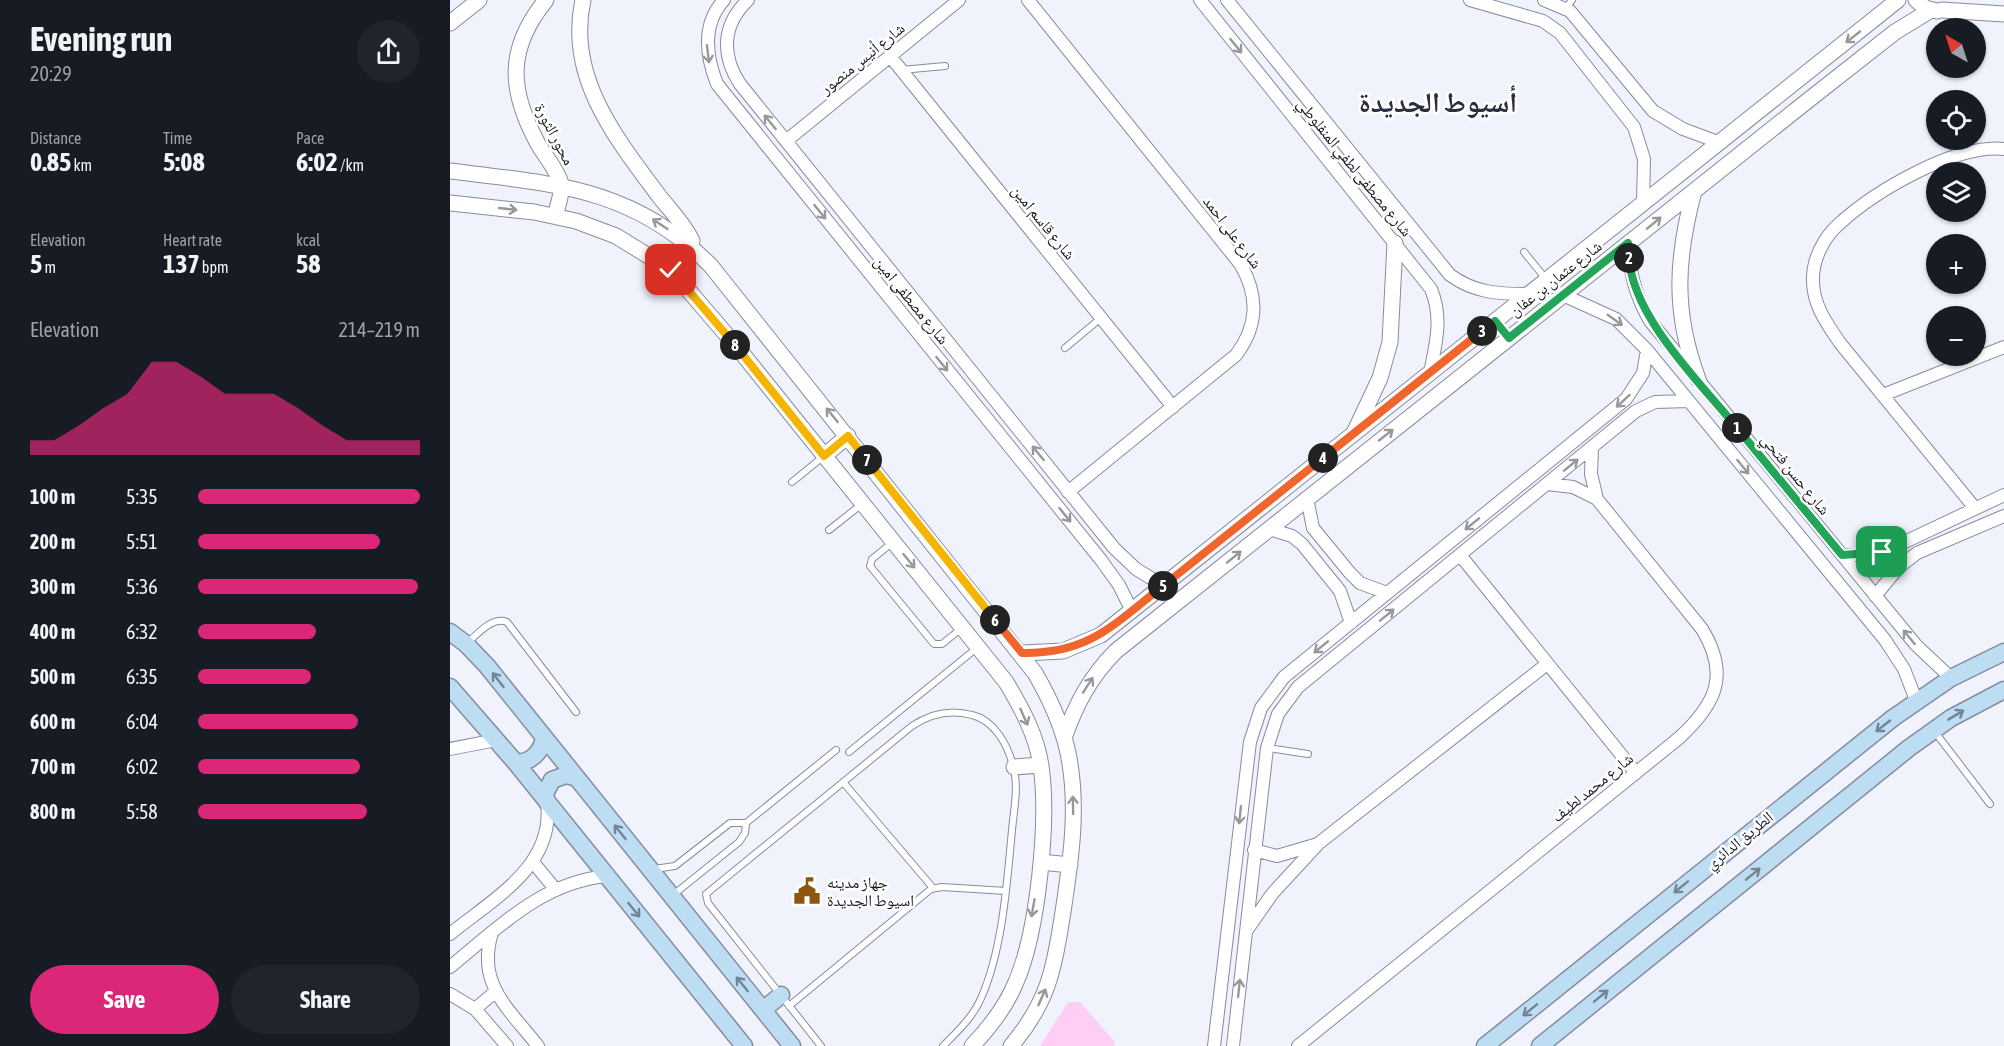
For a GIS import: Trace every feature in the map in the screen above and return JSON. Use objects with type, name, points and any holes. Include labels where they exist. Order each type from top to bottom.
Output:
[{"type":"main road","points":[[450,632],[466,644],[544,738],[792,1046]]},
{"type":"main road","name":"الطريق الدائري","points":[[1485,1046],[1916,700],[1951,678],[2004,652]]},
{"type":"main road","points":[[450,687],[516,763],[744,1046]]},
{"type":"main road","points":[[1540,1046],[1933,730],[1969,707],[2004,690]]},
{"type":"main road","points":[[516,763],[527,761],[537,754],[544,738]]},
{"type":"main road","points":[[547,802],[545,794],[552,780],[566,775],[574,777]]},
{"type":"main road","points":[[763,1010],[785,1001]]},
{"type":"street","points":[[450,23],[479,0]]},
{"type":"street","name":"محور الثورة","points":[[546,0],[529,24],[520,47],[515,65],[515,86],[524,116],[561,185]]},
{"type":"street","points":[[583,0],[580,13],[581,44],[592,94],[611,130],[690,236],[692,247]]},
{"type":"street","name":"شارع مصطفى امين","points":[[724,0],[711,22],[707,43],[709,64],[717,84],[1101,560],[1119,585],[1132,611]]},
{"type":"street","name":"شارع مصطفى امين","points":[[748,0],[734,16],[727,33],[725,51],[730,69],[1068,492],[1125,559],[1164,586]]},
{"type":"street","name":"شارع أنيس منصور","points":[[786,141],[959,0]]},
{"type":"street","name":"شارع على احمد","points":[[1028,0],[1240,265],[1249,280],[1255,313],[1246,343],[1229,362],[1068,492]]},
{"type":"street","name":"شارع مصطفى لطفي المنفلوطي","points":[[1200,0],[1423,278],[1436,301],[1439,327],[1430,372]]},
{"type":"street","name":"شارع مصطفى لطفي المنفلوطي","points":[[1227,0],[1450,275],[1474,290],[1488,293],[1528,294]]},
{"type":"street","points":[[1470,0],[1543,21],[1560,33],[1634,127],[1644,159],[1643,202]]},
{"type":"street","points":[[1544,0],[1569,4],[1653,111],[1683,129],[1718,142],[1732,160]]},
{"type":"street","name":"شارع عثمان بن عفان","points":[[1022,653],[1063,651],[1083,645],[1101,635],[1898,0]]},
{"type":"street","points":[[1916,0],[1937,10],[2004,14]]},
{"type":"street","name":"شارع عثمان بن عفان","points":[[1064,738],[1084,690],[1099,668],[1307,498],[1895,32],[1958,0]]},
{"type":"street","name":"شارع قاسم امين","points":[[890,56],[1173,407]]},
{"type":"street","points":[[1974,507],[1840,343],[1823,318],[1815,299],[1812,279],[1816,260],[1824,241],[1838,224],[1881,193],[1942,160],[1970,151],[2004,149]]},
{"type":"street","points":[[450,171],[561,185],[631,207],[652,218],[692,247],[711,266],[1022,653],[1047,694],[1064,738],[1073,795],[1070,865],[1057,949],[1048,984],[1033,1015],[1011,1046]]},
{"type":"street","points":[[555,216],[561,185]]},
{"type":"street","points":[[1694,191],[1683,232],[1679,291],[1687,351],[1698,379]]},
{"type":"street","points":[[450,203],[555,216],[616,236],[671,270],[979,646],[1017,701],[1041,765],[1043,813],[1041,862],[1026,949],[1017,981],[994,1021],[972,1046]]},
{"type":"street","points":[[1353,434],[1380,378],[1390,342],[1395,243]]},
{"type":"street","name":"شارع حسن فتحي","points":[[1628,243],[1629,271],[1641,305],[1698,379],[1875,596],[1924,654],[1951,678]]},
{"type":"street","points":[[1563,295],[1616,319],[1647,350],[1886,640],[1904,669],[1916,700]]},
{"type":"street","points":[[1495,321],[1509,338]]},
{"type":"street","points":[[1883,395],[2004,347]]},
{"type":"street","points":[[1214,1046],[1244,777],[1254,724],[1271,692],[1284,677],[1626,399],[1643,374],[1647,350]]},
{"type":"street","points":[[1233,1046],[1267,748],[1273,724],[1284,703],[1298,687],[1645,406],[1655,402],[1689,401]]},
{"type":"street","points":[[824,456],[848,436]]},
{"type":"street","name":"شارع محمد لطيف","points":[[1298,1046],[1635,773],[1697,721],[1710,705],[1717,686],[1718,666],[1713,646],[1702,629],[1597,499],[1591,474],[1592,448]]},
{"type":"street","name":"شارع محمد لطيف","points":[[1547,484],[1573,488],[1597,499]]},
{"type":"street","points":[[1842,555],[1864,555],[1890,549],[1974,507],[2004,495]]},
{"type":"street","points":[[1307,498],[1313,528],[1350,573],[1360,583],[1387,593]]},
{"type":"street","points":[[1875,596],[1899,567],[1917,553],[2004,516]]},
{"type":"street","points":[[1269,529],[1292,536],[1302,544],[1340,591],[1350,623]]},
{"type":"street","points":[[1460,555],[1635,773]]},
{"type":"street","points":[[1244,935],[1272,894],[1319,843],[1548,664]]},
{"type":"street","points":[[1271,692],[1284,703]]},
{"type":"street","points":[[450,749],[496,740]]},
{"type":"street","points":[[1014,767],[1041,765]]},
{"type":"street","points":[[450,934],[512,884],[533,862],[546,835],[549,821],[547,802]]},
{"type":"street","points":[[1254,850],[1277,856],[1319,843]]},
{"type":"street","points":[[533,862],[555,889]]},
{"type":"street","points":[[1041,862],[1070,865]]},
{"type":"street","points":[[450,967],[522,908],[555,889],[580,880],[607,876]]},
{"type":"street","points":[[492,933],[487,965],[495,992],[538,1046]]},
{"type":"street","points":[[475,1009],[495,992]]},
{"type":"street","points":[[450,994],[475,1009],[507,1046]]},
{"type":"lane","points":[[901,70],[945,66]]},
{"type":"lane","points":[[1524,252],[1546,279]]},
{"type":"lane","points":[[1065,348],[1101,318]]},
{"type":"lane","points":[[792,482],[824,456]]},
{"type":"lane","points":[[829,530],[862,503]]},
{"type":"lane","points":[[893,542],[872,559],[870,566],[932,643],[942,644],[963,627]]},
{"type":"lane","points":[[466,644],[494,622],[500,620],[507,622],[576,712]]},
{"type":"lane","points":[[849,752],[979,646]]},
{"type":"lane","points":[[821,1046],[708,903],[706,894],[912,726],[940,712],[962,712],[979,717],[1002,739],[1014,767],[1016,788],[1006,891],[991,969],[982,997],[968,1020],[943,1046]]},
{"type":"lane","points":[[1933,730],[1990,804]]},
{"type":"lane","points":[[1267,748],[1308,754]]},
{"type":"lane","points":[[648,867],[662,870],[675,866],[726,825],[735,822],[746,823],[836,750]]},
{"type":"lane","points":[[843,782],[933,888]]},
{"type":"lane","points":[[672,897],[739,842],[745,833],[746,823]]},
{"type":"lane","points":[[785,1001],[933,888],[1006,891]]},
{"type":"shaded area","points":[[1068,1002],[1080,1002],[1115,1042],[1114,1046],[1040,1046]]},
{"type":"place","name":"جهاز مدينه اسيوط الجديدة","points":[[807,891]]},
{"type":"district","name":"أسيوط الجديدة","points":[[1438,102]]},
{"type":"route","points":[[671,270],[737,347],[824,456],[848,436],[1022,653],[1043,654],[1063,651],[1083,645],[1101,635],[1495,321],[1509,338],[1628,243],[1629,271],[1641,305],[1650,321],[1842,555],[1882,552]]}]
